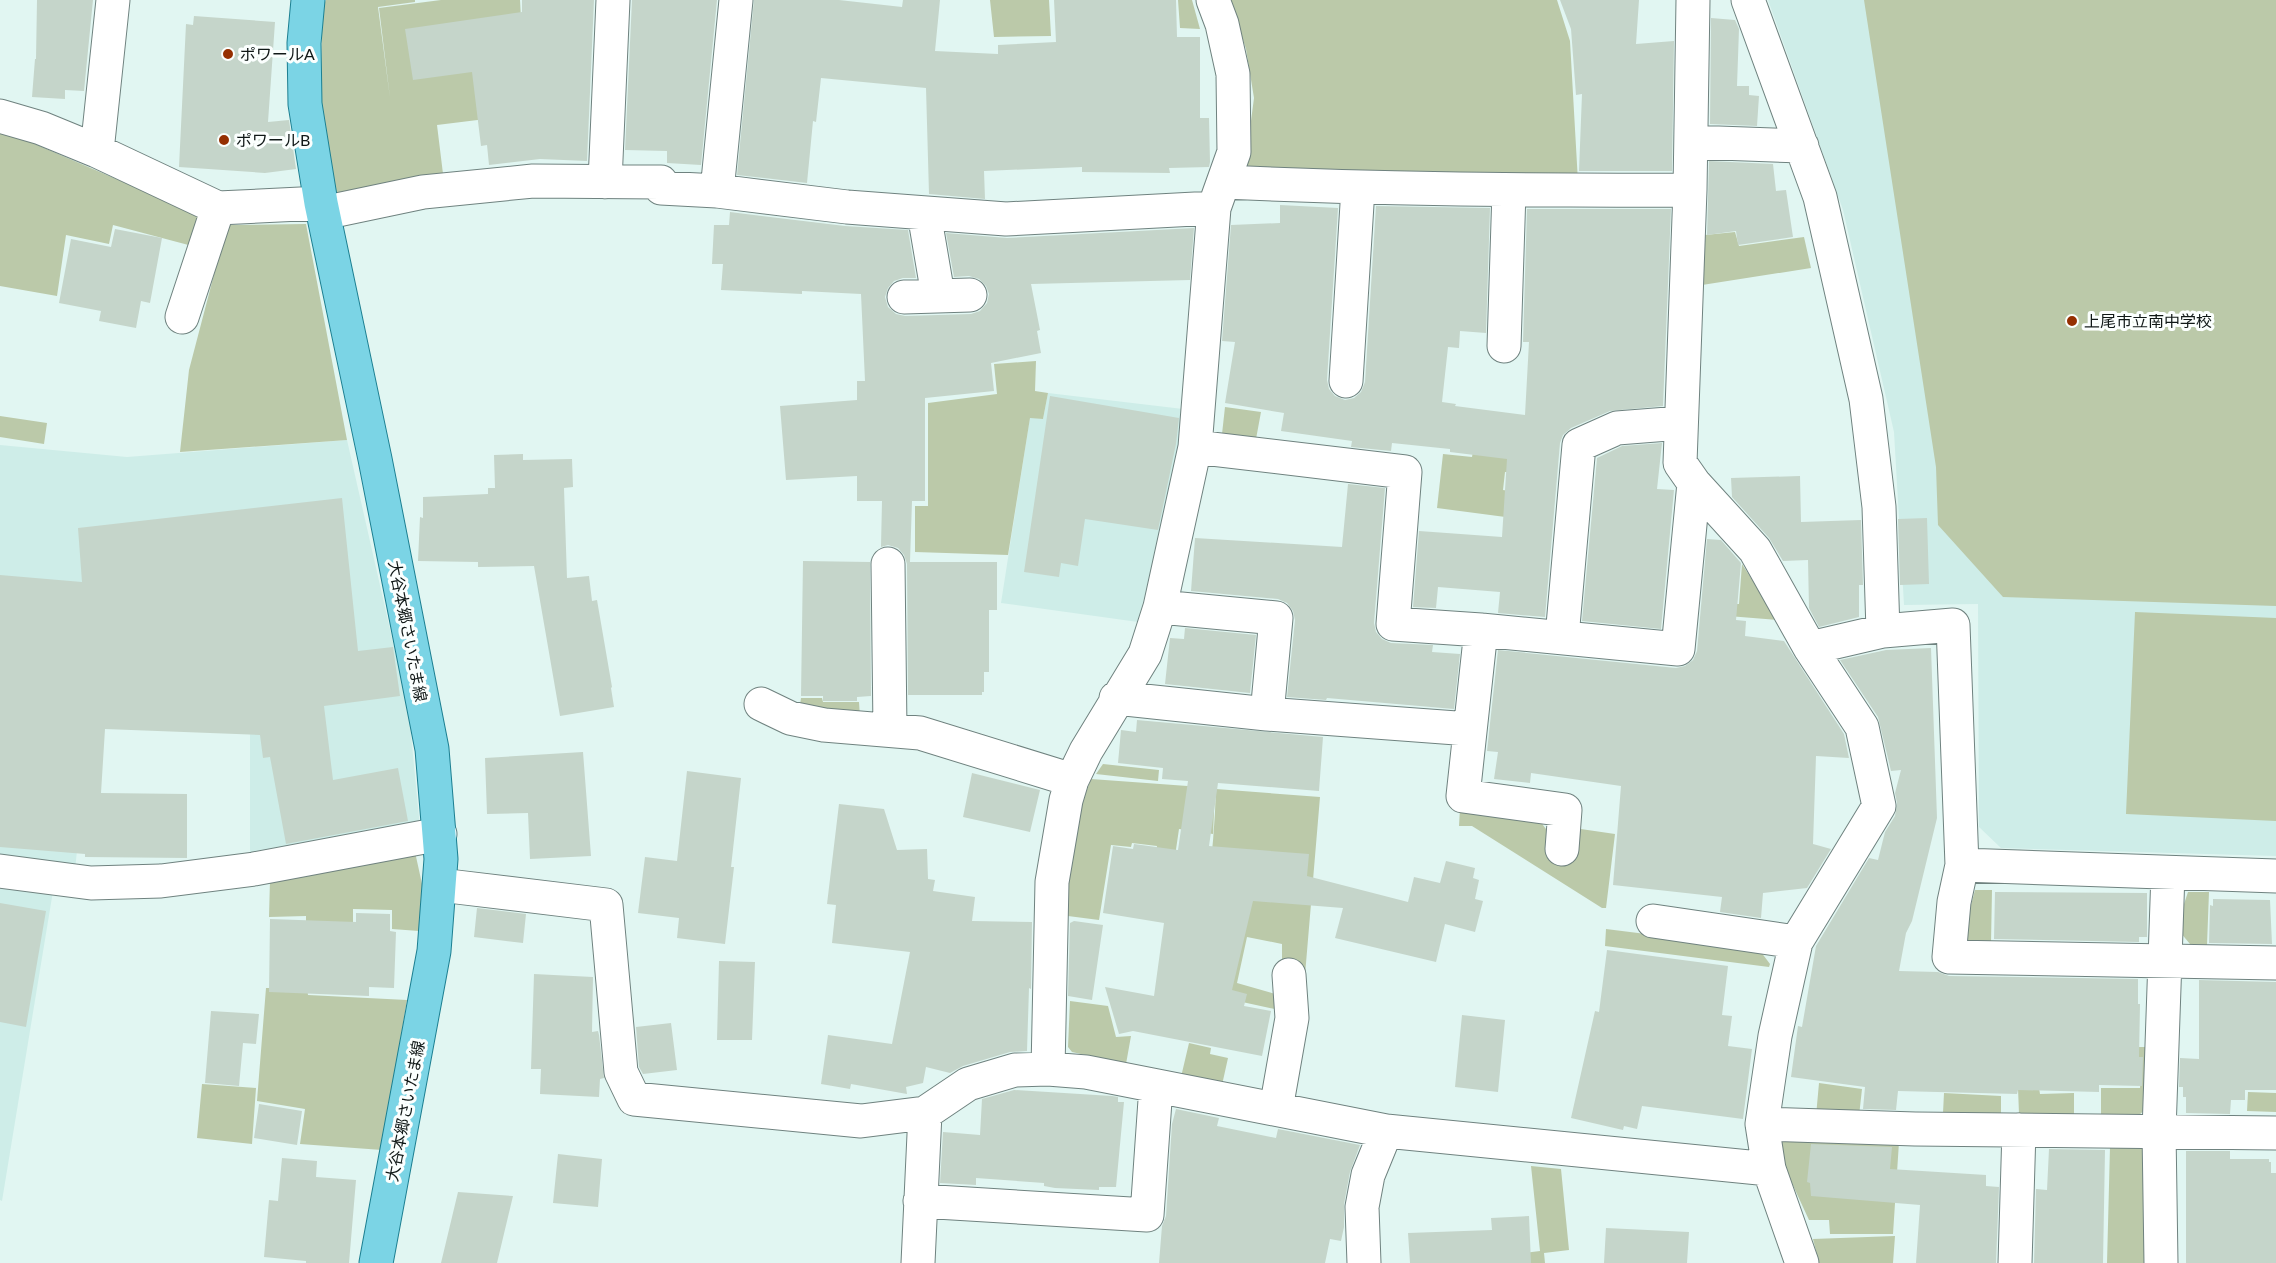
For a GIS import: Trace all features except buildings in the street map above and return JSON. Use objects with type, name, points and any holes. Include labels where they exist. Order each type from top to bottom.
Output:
[{"type":"main road","name":"大谷本郷さいたま線","points":[[308,0],[304,43],[305,104],[322,208],[375,459],[432,749],[440,834],[441,885],[434,951],[376,1263]]},
{"type":"street","points":[[97,151],[113,0]]},
{"type":"street","points":[[605,182],[613,0]]},
{"type":"street","points":[[717,191],[736,0]]},
{"type":"street","points":[[1048,1069],[1052,882],[1066,800],[1072,780],[1086,751],[1116,698],[1145,654],[1160,608],[1195,447],[1219,195],[1234,152],[1233,74],[1222,24],[1213,0]]},
{"type":"street","points":[[1693,0],[1690,190],[1680,463],[1694,483],[1755,550],[1810,648],[1862,727],[1879,806],[1796,942],[1775,1036],[1762,1124],[1768,1169],[1802,1263]]},
{"type":"street","points":[[1748,0],[1820,197],[1866,399],[1879,507],[1883,631]]},
{"type":"street","points":[[0,116],[41,128],[97,151],[218,208],[322,208],[423,192],[533,181],[661,182],[661,188],[717,191],[847,207],[1006,219],[1219,195],[1359,188],[1509,191],[1690,190]]},
{"type":"street","points":[[1691,142],[1802,146]]},
{"type":"street","points":[[1346,381],[1359,188]]},
{"type":"street","points":[[1504,346],[1509,191]]},
{"type":"street","points":[[182,317],[218,208]]},
{"type":"street","points":[[924,213],[938,295]]},
{"type":"street","points":[[904,297],[970,295]]},
{"type":"street","points":[[1562,637],[1579,445],[1617,428],[1682,423]]},
{"type":"street","points":[[1195,447],[1405,472],[1393,624],[1562,637],[1678,649],[1694,483]]},
{"type":"street","points":[[888,564],[890,730]]},
{"type":"street","points":[[1160,608],[1276,618],[1267,714]]},
{"type":"street","points":[[1810,648],[1883,631],[1953,625],[1962,865],[1954,902],[1949,957],[2276,963]]},
{"type":"street","points":[[1481,630],[1463,796],[1564,810],[1562,849]]},
{"type":"street","points":[[1116,698],[1267,714],[1470,729]]},
{"type":"street","points":[[761,704],[790,718],[824,724],[920,733],[1072,780]]},
{"type":"street","points":[[0,872],[91,883],[161,880],[254,868],[440,834]]},
{"type":"street","points":[[1962,865],[2276,876]]},
{"type":"street","points":[[2161,1263],[2159,1131],[2168,873]]},
{"type":"street","points":[[441,885],[606,905],[621,1072],[634,1100],[861,1121],[925,1113],[968,1084],[1015,1070],[1048,1069],[1086,1072],[1386,1131],[1768,1169]]},
{"type":"street","points":[[1653,921],[1796,942]]},
{"type":"street","points":[[1276,1109],[1292,1018],[1289,975]]},
{"type":"street","points":[[920,1201],[1147,1215],[1156,1086]]},
{"type":"street","points":[[918,1263],[925,1113]]},
{"type":"street","points":[[1762,1124],[2276,1133]]},
{"type":"street","points":[[2015,1263],[2019,1130]]},
{"type":"street","points":[[1364,1263],[1362,1207],[1368,1175],[1386,1131]]},
{"type":"shaded area","name":"上尾市立南中学校","points":[[1768,0],[2276,0],[2276,856],[2001,848],[1979,827],[1978,604],[1904,605],[1894,432],[1843,210]]},
{"type":"shaded area","points":[[1048,393],[1183,409],[1180,454],[1138,622],[1001,603],[1030,417],[1043,419]]},
{"type":"shaded area","points":[[347,440],[409,713],[420,828],[250,858],[250,736],[245,660],[96,667],[75,870],[0,860],[0,445],[127,457]]},
{"type":"shaded area","points":[[0,884],[53,891],[2,1201],[0,1200]]},
{"type":"green space","points":[[326,0],[415,0],[415,2],[378,7],[390,98],[379,8],[441,0],[520,0],[526,114],[437,125],[444,182],[334,205],[321,109],[322,9]]},
{"type":"green space","points":[[990,0],[1049,0],[1051,36],[994,37]]},
{"type":"green space","points":[[1178,0],[1192,0],[1200,29],[1180,28]]},
{"type":"green space","points":[[1230,0],[1557,0],[1570,41],[1578,182],[1245,167],[1254,98],[1246,49]]},
{"type":"green space","name":"上尾市立南中学校","points":[[1864,0],[2276,0],[2276,606],[2003,597],[1938,525],[1936,467]]},
{"type":"green space","points":[[0,129],[207,218],[196,247],[113,225],[109,244],[66,235],[57,296],[0,286]]},
{"type":"green space","points":[[306,224],[347,440],[180,452],[189,370],[227,225]]},
{"type":"green space","points":[[1735,232],[1739,246],[1804,237],[1811,268],[1702,285],[1705,235]]},
{"type":"green space","points":[[1036,361],[1035,391],[1048,393],[1043,419],[1030,418],[1008,555],[915,552],[915,506],[928,506],[928,403],[997,394],[994,364]]},
{"type":"green space","points":[[1225,407],[1261,412],[1256,439],[1222,434]]},
{"type":"green space","points":[[0,416],[47,423],[44,444],[0,437]]},
{"type":"green space","points":[[1473,451],[1521,457],[1519,473],[1505,472],[1503,490],[1516,492],[1513,518],[1437,508],[1443,454],[1472,457]]},
{"type":"green space","points":[[1742,564],[1778,620],[1728,616],[1728,604],[1739,604]]},
{"type":"green space","points":[[2135,612],[2276,618],[2276,821],[2126,814]]},
{"type":"green space","points":[[801,698],[822,698],[823,702],[859,702],[860,717],[800,705]]},
{"type":"green space","points":[[1103,764],[1159,770],[1158,781],[1096,774]]},
{"type":"green space","points":[[1091,779],[1215,788],[1213,834],[1179,829],[1174,863],[1156,852],[1157,846],[1132,843],[1131,847],[1111,845],[1099,920],[1068,916],[1072,846],[1079,813]]},
{"type":"green space","points":[[1216,789],[1320,797],[1305,975],[1282,969],[1282,944],[1247,937],[1237,983],[1282,996],[1284,1011],[1192,991],[1208,890]]},
{"type":"green space","points":[[1460,808],[1540,821],[1549,833],[1546,851],[1569,855],[1574,828],[1615,834],[1606,908],[1602,908],[1472,826],[1459,826]]},
{"type":"green space","points":[[415,852],[424,893],[419,931],[392,929],[392,910],[353,909],[353,927],[306,926],[306,916],[269,917],[270,880]]},
{"type":"green space","points":[[1975,890],[1992,890],[1991,943],[1965,940],[1966,924]]},
{"type":"green space","points":[[2188,892],[2209,892],[2207,945],[2190,944],[2180,932],[2182,910]]},
{"type":"green space","points":[[1606,929],[1758,948],[1770,964],[1769,967],[1605,946]]},
{"type":"green space","points":[[266,988],[307,988],[308,995],[407,1000],[382,1150],[300,1144],[305,1109],[257,1101]]},
{"type":"green space","points":[[1070,1001],[1108,1006],[1116,1037],[1131,1036],[1126,1064],[1072,1052],[1068,1047]]},
{"type":"green space","points":[[1189,1043],[1211,1048],[1210,1054],[1228,1058],[1222,1085],[1181,1077]]},
{"type":"green space","points":[[2137,1047],[2149,1047],[2149,1106],[2138,1116],[2101,1116],[2101,1088],[2140,1088],[2141,1070]]},
{"type":"green space","points":[[1819,1083],[1862,1089],[1859,1116],[1816,1116]]},
{"type":"green space","points":[[202,1084],[256,1088],[252,1144],[197,1138]]},
{"type":"green space","points":[[2018,1088],[2039,1088],[2040,1094],[2074,1093],[2074,1114],[2019,1114]]},
{"type":"green space","points":[[2248,1092],[2276,1093],[2276,1112],[2247,1111]]},
{"type":"green space","points":[[1944,1093],[2001,1096],[2001,1114],[1943,1113]]},
{"type":"green space","points":[[1782,1135],[1899,1142],[1893,1234],[1830,1234],[1829,1220],[1809,1220],[1778,1153]]},
{"type":"green space","points":[[2110,1147],[2148,1147],[2149,1263],[2107,1263]]},
{"type":"green space","points":[[1531,1166],[1561,1169],[1569,1250],[1544,1253],[1545,1263],[1509,1263],[1508,1255],[1540,1251]]},
{"type":"green space","points":[[1895,1236],[1893,1263],[1819,1263],[1813,1239]]},
{"type":"place","name":"ポワールA","points":[[228,54]]},
{"type":"place","name":"ポワールB","points":[[224,140]]},
{"type":"place","name":"上尾市立南中学校","points":[[2072,321]]}]
